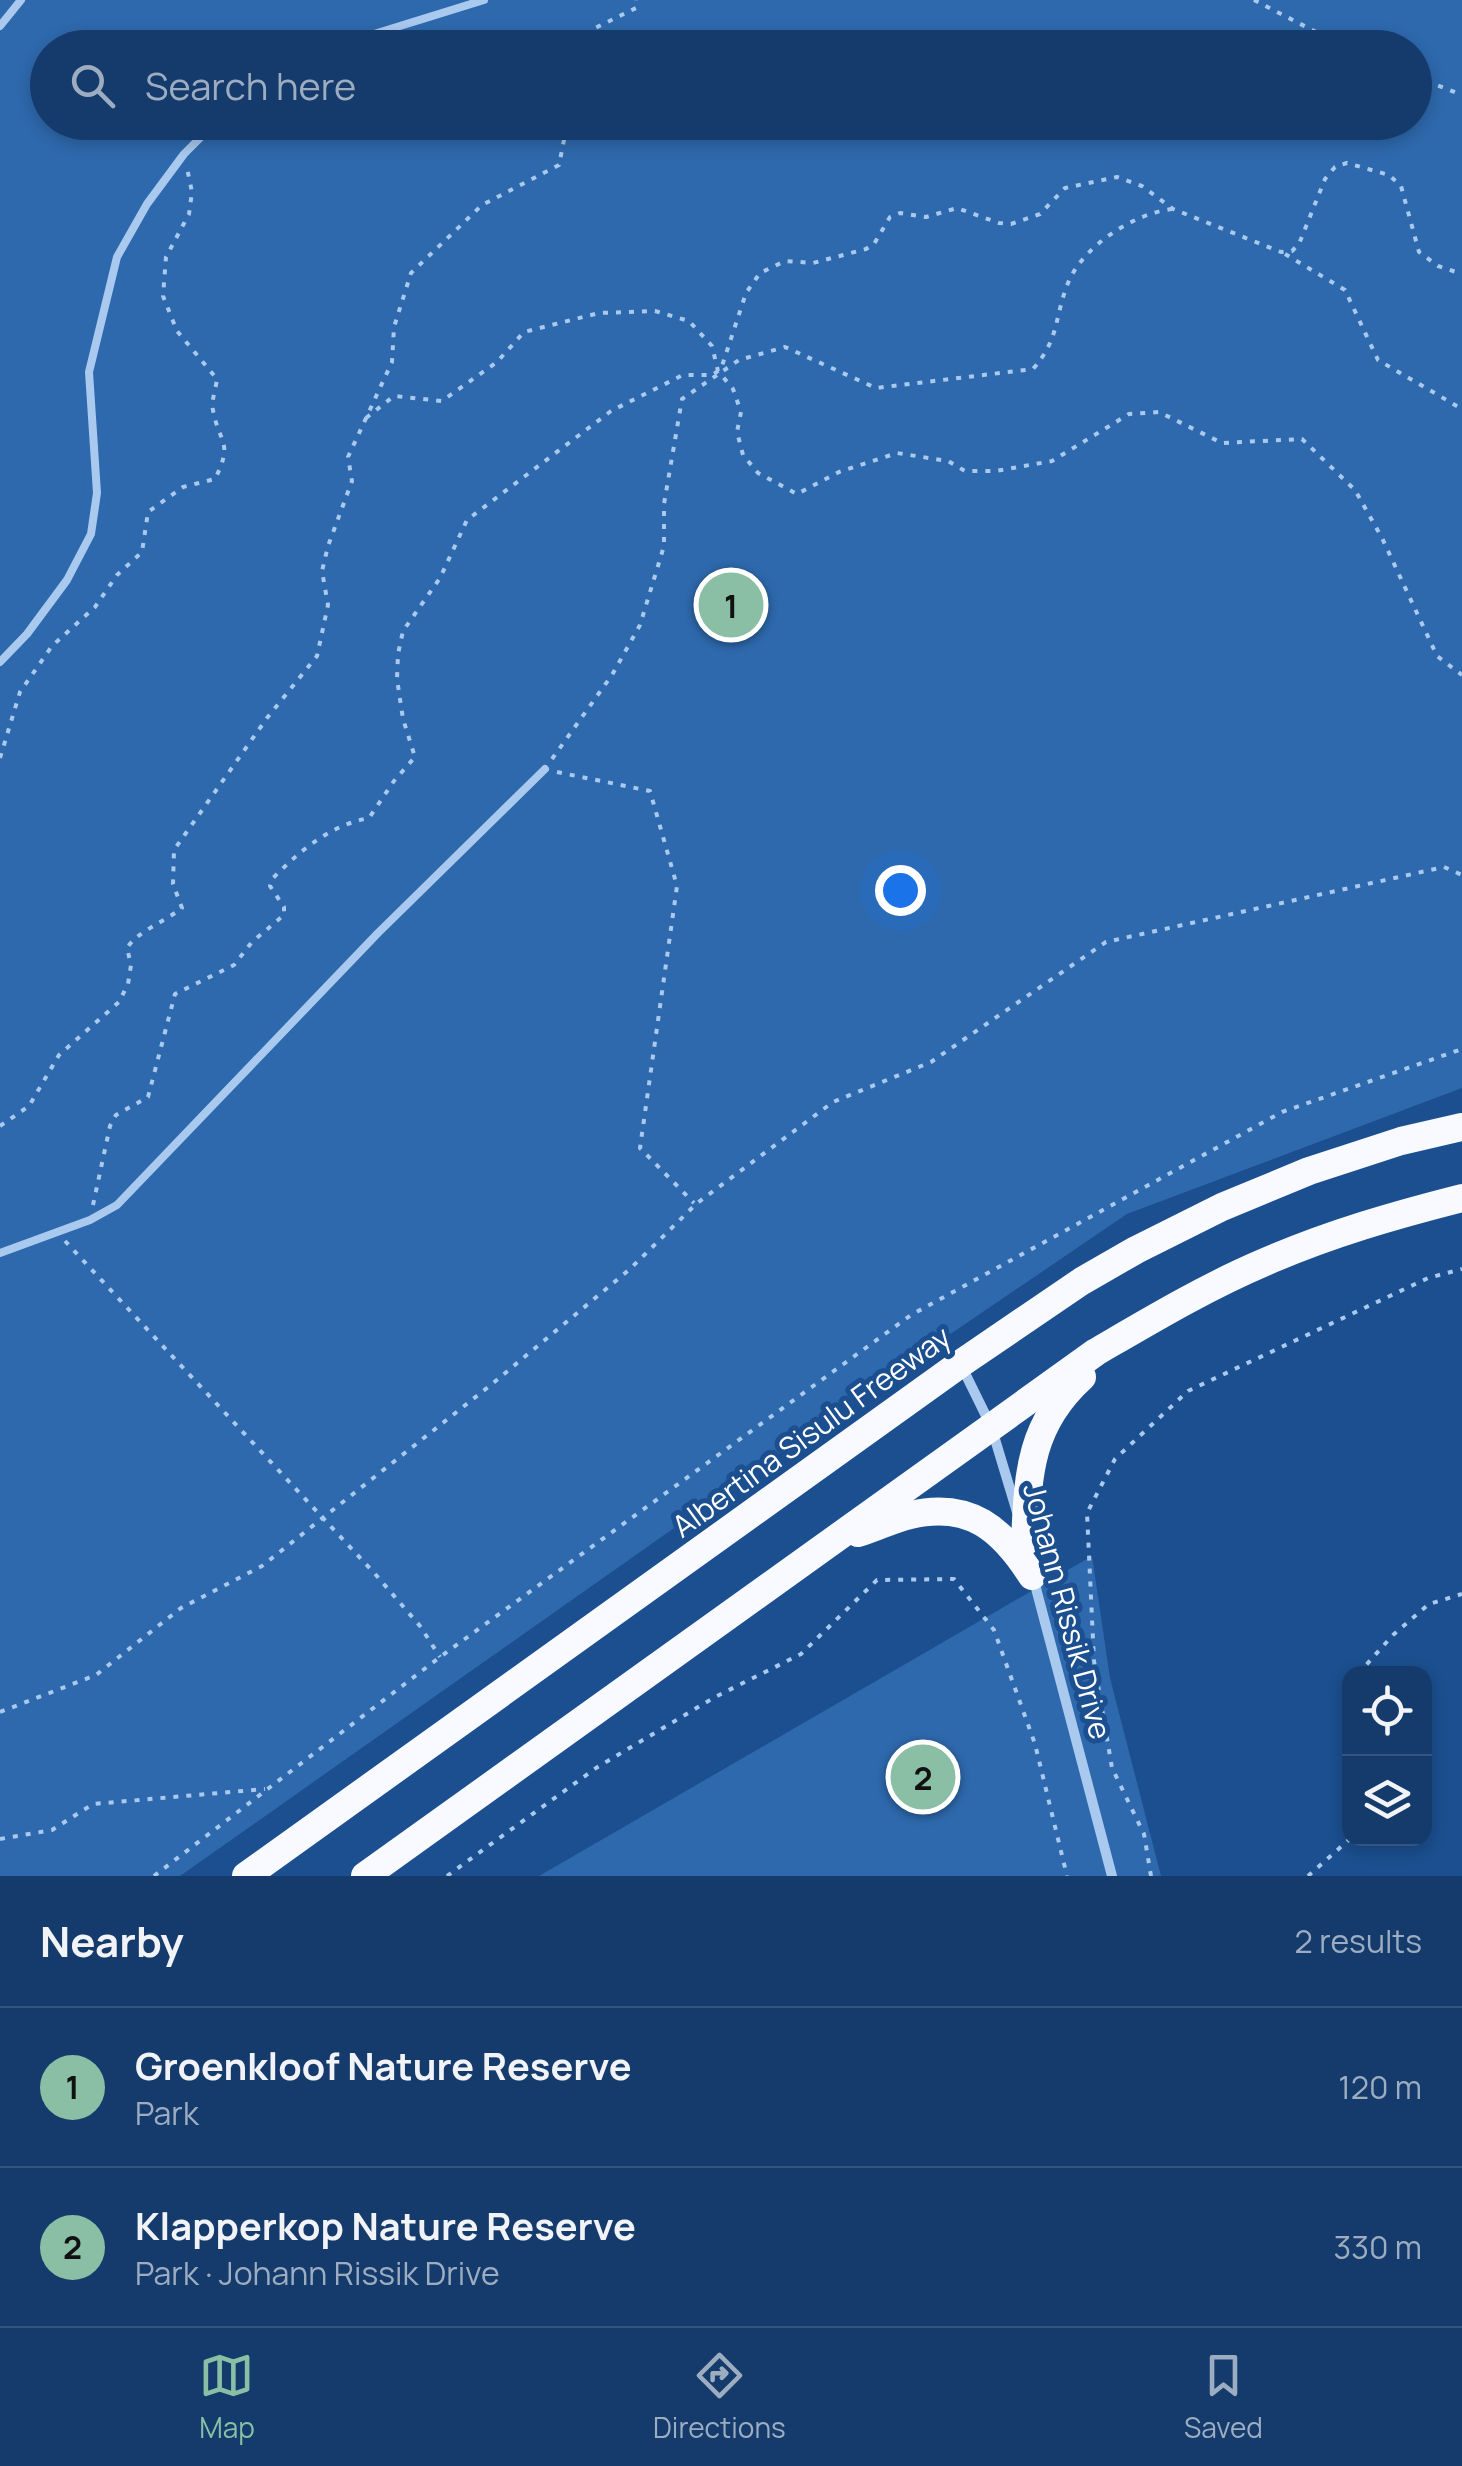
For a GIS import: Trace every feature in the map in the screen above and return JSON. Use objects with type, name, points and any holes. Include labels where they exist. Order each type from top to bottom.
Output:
[{"type":"highway","name":"Albertina Sisulu Freeway","points":[[246,1876],[960,1364],[1082,1281],[1222,1207],[1309,1171],[1462,1127]]},
{"type":"highway","points":[[365,1876],[1096,1352],[1179,1303],[1265,1262],[1390,1216],[1462,1198]]},
{"type":"highway","points":[[1025,1542],[1032,1454],[1043,1424],[1056,1405],[1103,1359],[1179,1303]]},
{"type":"highway","points":[[832,1540],[914,1514],[966,1515],[1006,1538],[1032,1576]]},
{"type":"street","name":"Johann Rissik Drive","points":[[960,1364],[991,1426],[1112,1876]]},
{"type":"lane","points":[[0,26],[22,0]]},
{"type":"lane","points":[[386,30],[484,0]]},
{"type":"lane","points":[[0,662],[27,634],[67,580],[91,534],[96,493],[89,372],[117,257],[147,204],[198,140]]},
{"type":"lane","points":[[0,1253],[90,1220],[117,1205],[378,933],[544,769]]},
{"type":"path","points":[[591,30],[636,8],[636,0]]},
{"type":"path","points":[[1254,0],[1312,30]]},
{"type":"path","points":[[1432,83],[1462,94]]},
{"type":"path","points":[[0,1126],[29,1106],[59,1055],[119,1002],[128,984],[131,965],[127,948],[135,935],[160,925],[182,908],[173,884],[174,850],[267,718],[317,656],[328,605],[322,571],[352,481],[348,457],[392,362],[394,327],[412,273],[482,205],[559,165],[564,140]]},
{"type":"path","points":[[0,758],[20,692],[52,646],[95,607],[117,576],[142,552],[148,512],[183,486],[216,479],[224,462],[226,440],[212,408],[217,378],[176,331],[163,296],[166,257],[189,214],[192,192],[184,154]]},
{"type":"path","points":[[1281,252],[1292,251],[1298,244],[1325,179],[1334,167],[1348,162],[1389,176],[1401,186],[1420,252],[1438,266],[1462,274]]},
{"type":"path","points":[[90,1220],[110,1126],[116,1115],[148,1098],[176,994],[234,965],[252,942],[275,925],[284,915],[284,907],[270,886],[272,879],[306,846],[350,822],[369,818],[415,756],[403,719],[398,654],[404,631],[440,578],[467,520],[612,411],[683,375],[719,372],[746,293],[760,273],[785,261],[813,263],[866,250],[890,218],[900,213],[926,217],[957,208],[1011,224],[1040,214],[1065,188],[1116,177],[1142,186],[1173,209],[1281,252],[1346,290],[1378,360],[1462,409]]},
{"type":"path","points":[[696,1204],[640,1148],[677,886],[650,791],[544,769],[612,675],[640,625],[664,546],[664,504],[682,399],[738,360],[785,347],[876,388],[1033,370],[1050,349],[1069,280],[1099,242],[1155,211],[1173,209]]},
{"type":"path","points":[[366,418],[394,396],[442,401],[497,362],[524,332],[599,313],[655,311],[690,322],[712,346],[719,372],[733,389],[741,412],[737,432],[743,455],[758,473],[797,494],[839,472],[897,452],[948,461],[965,471],[996,472],[1052,461],[1129,414],[1159,412],[1222,444],[1302,439],[1355,490],[1438,656],[1462,675]]},
{"type":"path","points":[[0,1712],[96,1675],[182,1608],[262,1566],[630,1269],[696,1204],[833,1102],[931,1062],[1106,942],[1444,867],[1462,875]]},
{"type":"path","points":[[154,1876],[440,1656],[911,1315],[1282,1112],[1462,1050]]},
{"type":"path","points":[[56,1231],[420,1626],[440,1656]]},
{"type":"path","points":[[1151,1876],[1144,1834],[1112,1768],[1094,1661],[1087,1513],[1108,1472],[1115,1459],[1188,1391],[1428,1278],[1462,1269]]},
{"type":"path","points":[[447,1876],[596,1768],[715,1697],[801,1654],[877,1580],[954,1579],[994,1630],[1035,1744],[1067,1876]]},
{"type":"path","points":[[1365,1666],[1429,1604],[1462,1594]]},
{"type":"path","points":[[0,1840],[52,1830],[93,1804],[265,1789]]},
{"type":"path","points":[[1308,1876],[1342,1846]]},
{"type":"shaded area","points":[[0,0],[1462,0],[1462,1088],[1127,1214],[924,1352],[180,1876],[0,1876]]},
{"type":"shaded area","points":[[1092,1556],[1110,1678],[1161,1876],[539,1876]]},
{"type":"place","name":"Groenkloof Nature Reserve","points":[[731,605]]},
{"type":"place","name":"Klapperkop Nature Reserve","points":[[923,1777]]}]
